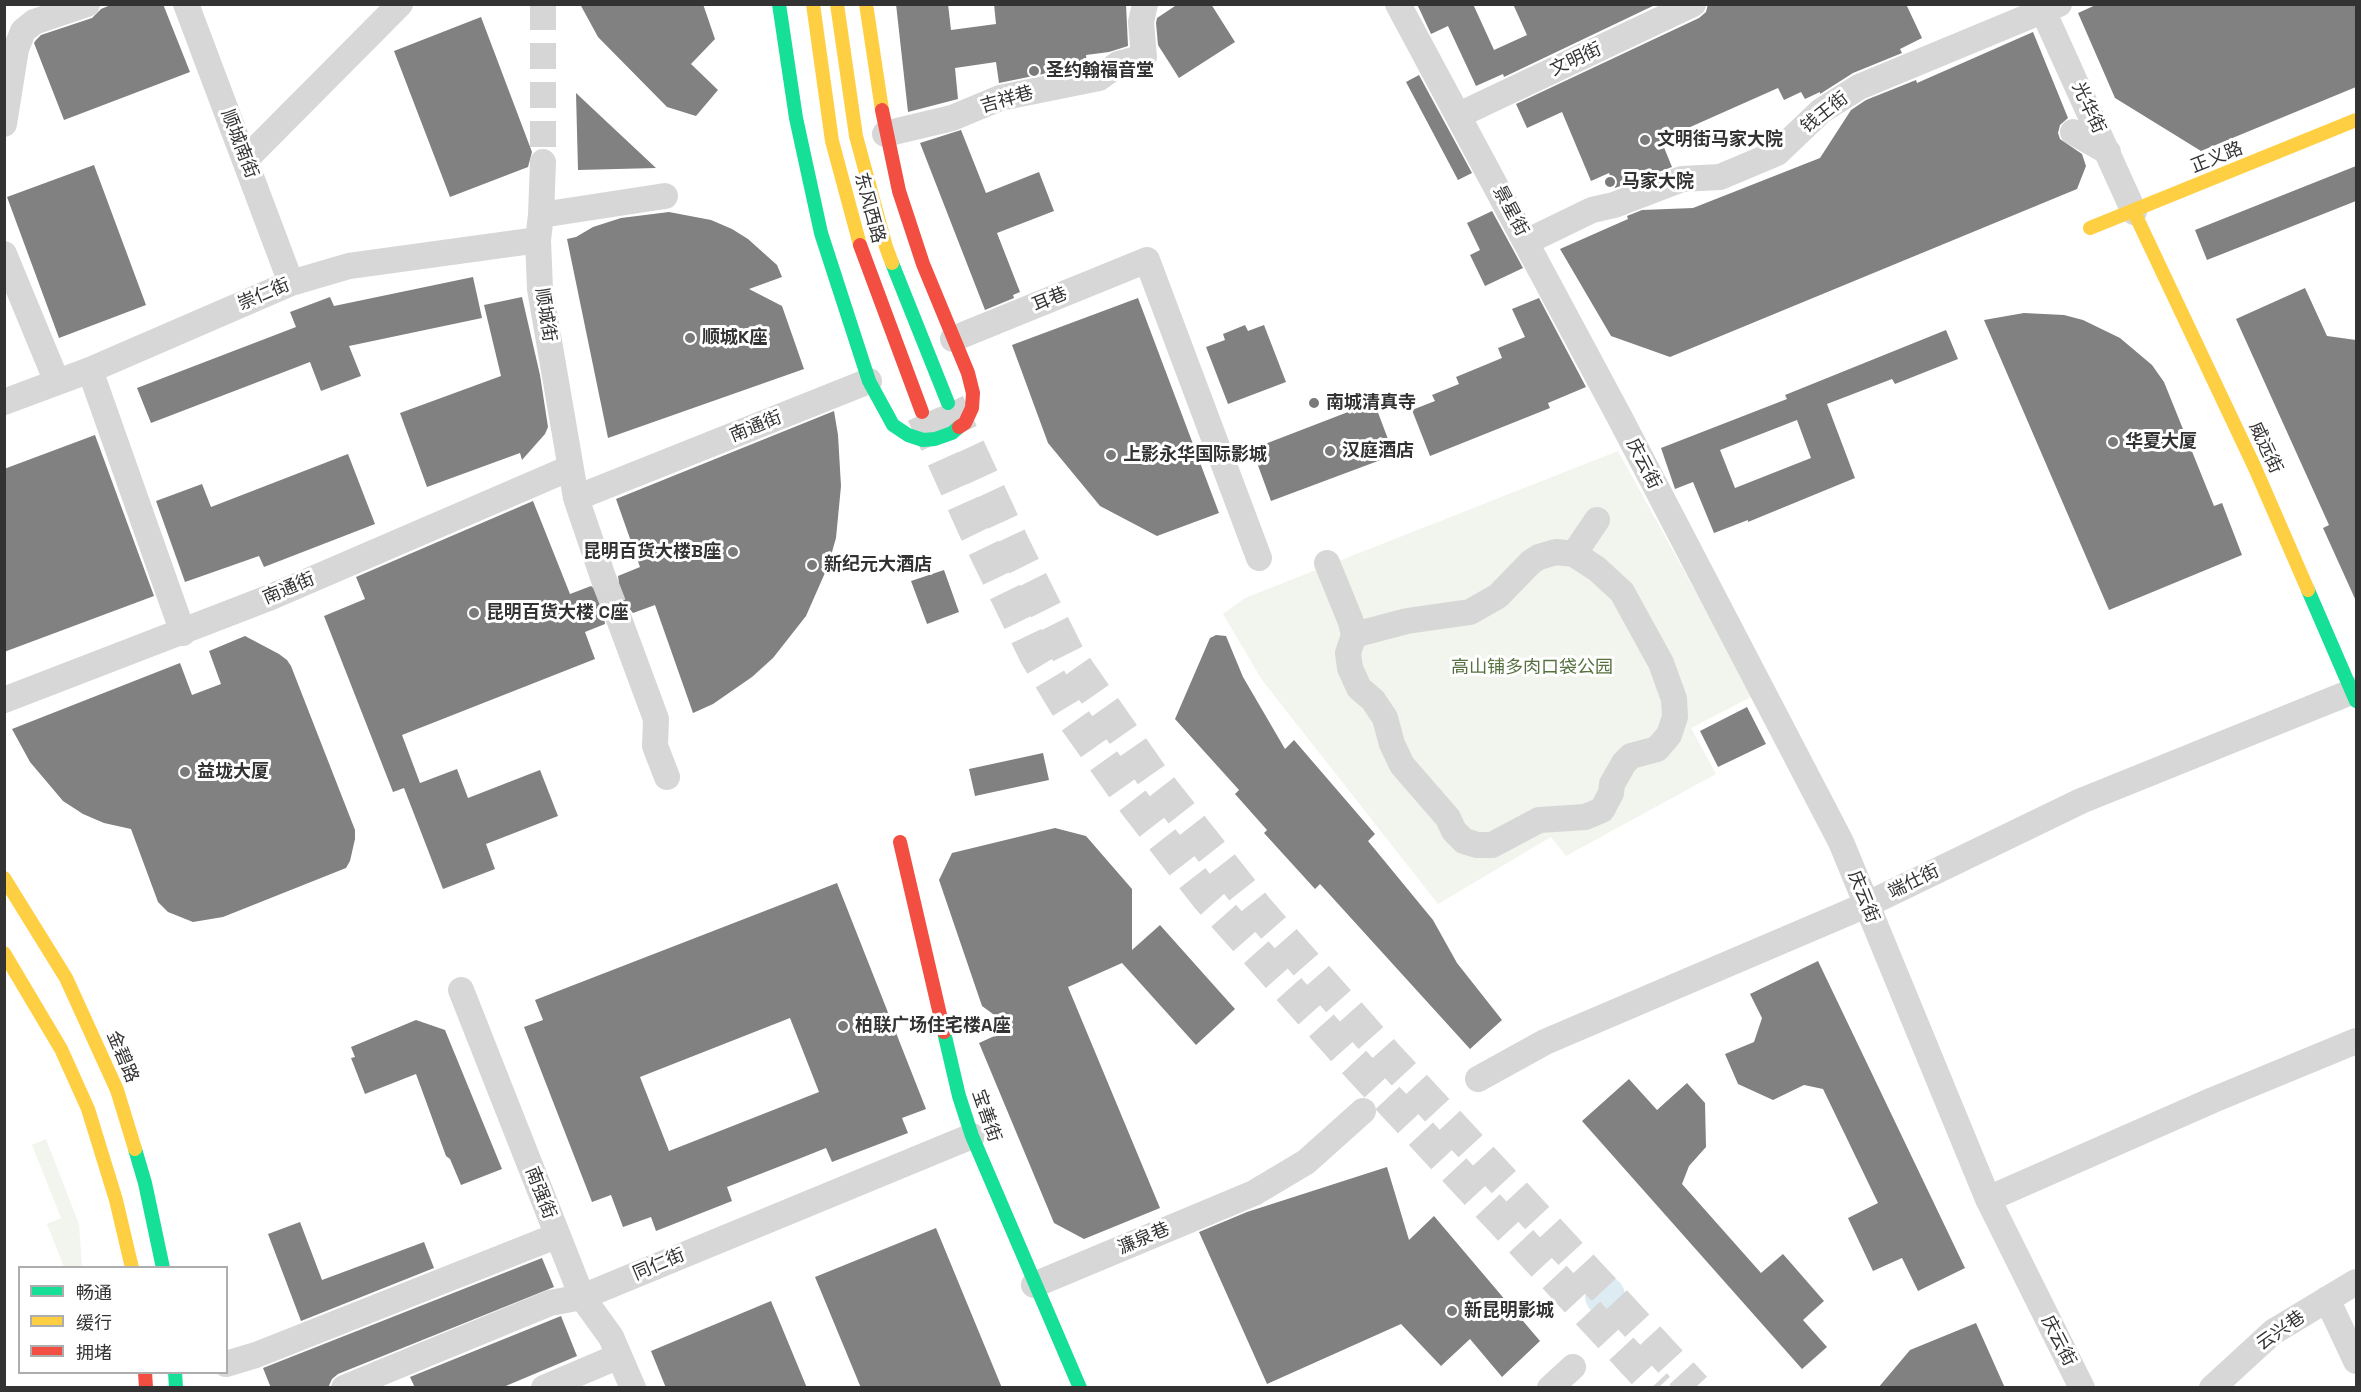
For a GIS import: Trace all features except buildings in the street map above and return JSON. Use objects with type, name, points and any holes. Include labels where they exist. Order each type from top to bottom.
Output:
[{"type":"main road","points":[[779,4],[796,118],[821,233],[869,381],[893,425],[908,435],[923,440],[935,439],[952,433],[965,423],[972,408],[973,393],[968,373],[923,264],[898,191],[885,134],[866,4]]},
{"type":"main road","name":"东风西路","points":[[813,4],[832,141],[838,164],[863,254],[922,412]]},
{"type":"main road","name":"东风西路","points":[[837,4],[856,136],[886,247],[948,403]]},
{"type":"main road","name":"正义路","points":[[2090,228],[2356,120]]},
{"type":"main road","name":"威远街","points":[[2134,212],[2255,468],[2355,694]]},
{"type":"main road","name":"宝善街","points":[[900,842],[959,1096],[972,1136],[1080,1388]]},
{"type":"main road","name":"金碧路","points":[[4,878],[66,978],[117,1090],[145,1183],[163,1266]]},
{"type":"main road","points":[[4,953],[61,1049],[88,1109],[116,1200],[132,1266]]},
{"type":"street","points":[[4,124],[16,49],[23,32],[34,22],[87,4]]},
{"type":"street","name":"顺城南街","points":[[186,4],[291,283]]},
{"type":"street","points":[[245,160],[400,4]]},
{"type":"street","name":"吉祥巷","points":[[885,134],[952,118],[1000,98],[1099,78],[1118,64],[1144,57],[1141,22],[1145,4]]},
{"type":"street","name":"景星街","points":[[1398,4],[1620,418]]},
{"type":"street","name":"文明街","points":[[1459,115],[1693,4]]},
{"type":"street","name":"光华街","points":[[2047,10],[2134,212]]},
{"type":"street","name":"钱王街","points":[[1526,242],[1592,210],[1614,206],[1682,179],[1720,177],[1777,153],[1821,111],[1860,87],[2047,10]]},
{"type":"street","points":[[2073,132],[2108,152]]},
{"type":"street","name":"顺城街","points":[[543,162],[542,215],[538,240],[540,289],[576,498],[604,580]]},
{"type":"street","points":[[542,215],[665,196]]},
{"type":"street","name":"崇仁街","points":[[4,402],[90,370],[291,283],[349,266],[538,240]]},
{"type":"street","points":[[4,255],[57,382]]},
{"type":"street","name":"耳巷","points":[[953,339],[1147,260],[1259,558]]},
{"type":"street","points":[[90,370],[183,633]]},
{"type":"street","name":"南通街","points":[[576,498],[869,381]]},
{"type":"street","name":"庆云街","points":[[1620,418],[1841,842],[1988,1199],[2082,1388]]},
{"type":"street","name":"南通街","points":[[4,700],[272,597],[570,468]]},
{"type":"street","points":[[1574,554],[1597,520]]},
{"type":"street","points":[[1327,563],[1351,622],[1354,635],[1348,653],[1350,668],[1359,688],[1373,700],[1385,718],[1392,744],[1402,765],[1448,818],[1454,831],[1464,841],[1477,845],[1492,845],[1539,819],[1586,817],[1602,810],[1611,794],[1612,784],[1624,763],[1631,756],[1657,748],[1669,735],[1676,708],[1661,663],[1622,592],[1598,569],[1574,554],[1556,552],[1539,557],[1531,562],[1498,596],[1470,612],[1407,621],[1354,635]]},
{"type":"street","points":[[619,619],[656,719],[655,746],[667,777]]},
{"type":"street","name":"端仕街","points":[[1478,1079],[1545,1042],[1866,904],[2081,801],[2355,694]]},
{"type":"street","name":"南强街","points":[[461,990],[556,1236],[582,1297],[611,1337],[633,1388]]},
{"type":"street","points":[[1988,1199],[2213,1100],[2356,1041]]},
{"type":"street","name":"濂泉巷","points":[[1034,1285],[1254,1193],[1306,1162],[1363,1111]]},
{"type":"street","name":"同仁街","points":[[344,1388],[393,1378],[550,1303],[582,1297],[972,1136]]},
{"type":"street","points":[[228,1363],[256,1355],[556,1236]]},
{"type":"street","name":"云兴巷","points":[[2212,1388],[2273,1332],[2356,1282]]},
{"type":"street","points":[[2327,1299],[2356,1361]]},
{"type":"street","points":[[544,1388],[619,1356]]},
{"type":"street","points":[[1550,1388],[1573,1367]]},
{"type":"green space","name":"高山铺多肉口袋公园","points":[[1618,451],[1753,696],[1691,728],[1716,774],[1566,856],[1551,837],[1438,904],[1262,680],[1223,614],[1245,598]]},
{"type":"green space","points":[[46,1139],[79,1224],[82,1266],[64,1266],[47,1224],[61,1218],[32,1145]]},
{"type":"shaded area","points":[[1605,1276],[1613,1277],[1619,1282],[1624,1288],[1624,1304],[1619,1310],[1613,1315],[1605,1316],[1597,1315],[1591,1310],[1586,1304],[1585,1296],[1586,1288],[1591,1282],[1597,1277]]},
{"type":"tunnel","points":[[543,4],[543,162]]},
{"type":"tunnel","points":[[948,403],[1014,546],[1070,658],[1153,777],[1257,909],[1386,1055],[1695,1388]]},
{"type":"tunnel","points":[[923,414],[974,528],[1036,656],[1074,719],[1125,791],[1207,897],[1353,1061],[1658,1388]]},
{"type":"tunnel","points":[[604,580],[619,619]]},
{"type":"traffic: fast","points":[[779,4],[796,118],[821,233],[869,381],[893,425],[908,435],[923,440],[935,439],[952,433],[959,427]]},
{"type":"traffic: fast","points":[[892,263],[948,403]]},
{"type":"traffic: fast","points":[[2308,590],[2356,701]]},
{"type":"traffic: fast","points":[[944,1032],[959,1096],[972,1136],[1080,1388]]},
{"type":"traffic: fast","points":[[135,1149],[145,1183],[163,1266]]},
{"type":"traffic: fast","points":[[175,1374],[176,1388]]},
{"type":"traffic: slow","points":[[813,4],[832,141],[860,245]]},
{"type":"traffic: slow","points":[[837,4],[856,136],[892,263]]},
{"type":"traffic: slow","points":[[866,4],[882,110]]},
{"type":"traffic: slow","points":[[2090,228],[2356,120]]},
{"type":"traffic: slow","points":[[2134,212],[2255,468],[2308,590]]},
{"type":"traffic: slow","points":[[4,878],[66,978],[117,1090],[135,1149]]},
{"type":"traffic: slow","points":[[4,953],[61,1049],[88,1109],[116,1200],[132,1266]]},
{"type":"traffic: jam","points":[[882,110],[899,191],[923,264],[968,373],[973,393],[972,408],[965,423],[959,427]]},
{"type":"traffic: jam","points":[[860,245],[922,412]]},
{"type":"traffic: jam","points":[[900,842],[944,1032]]},
{"type":"traffic: jam","points":[[145,1374],[146,1388]]},
{"type":"place","name":"圣约翰福音堂","points":[[1034,71]]},
{"type":"place","name":"文明街马家大院","points":[[1645,140]]},
{"type":"place","name":"马家大院","points":[[1610,182]]},
{"type":"place","name":"顺城K座","points":[[690,338]]},
{"type":"place","name":"南城清真寺","points":[[1314,403]]},
{"type":"place","name":"华夏大厦","points":[[2113,442]]},
{"type":"place","name":"汉庭酒店","points":[[1330,451]]},
{"type":"place","name":"上影永华国际影城","points":[[1111,455]]},
{"type":"place","name":"昆明百货大楼B座","points":[[733,552]]},
{"type":"place","name":"新纪元大酒店","points":[[812,565]]},
{"type":"place","name":"昆明百货大楼 C座","points":[[474,613]]},
{"type":"place","name":"益垅大厦","points":[[185,772]]},
{"type":"place","name":"柏联广场住宅楼A座","points":[[843,1026]]},
{"type":"place","name":"新昆明影城","points":[[1452,1311]]}]
